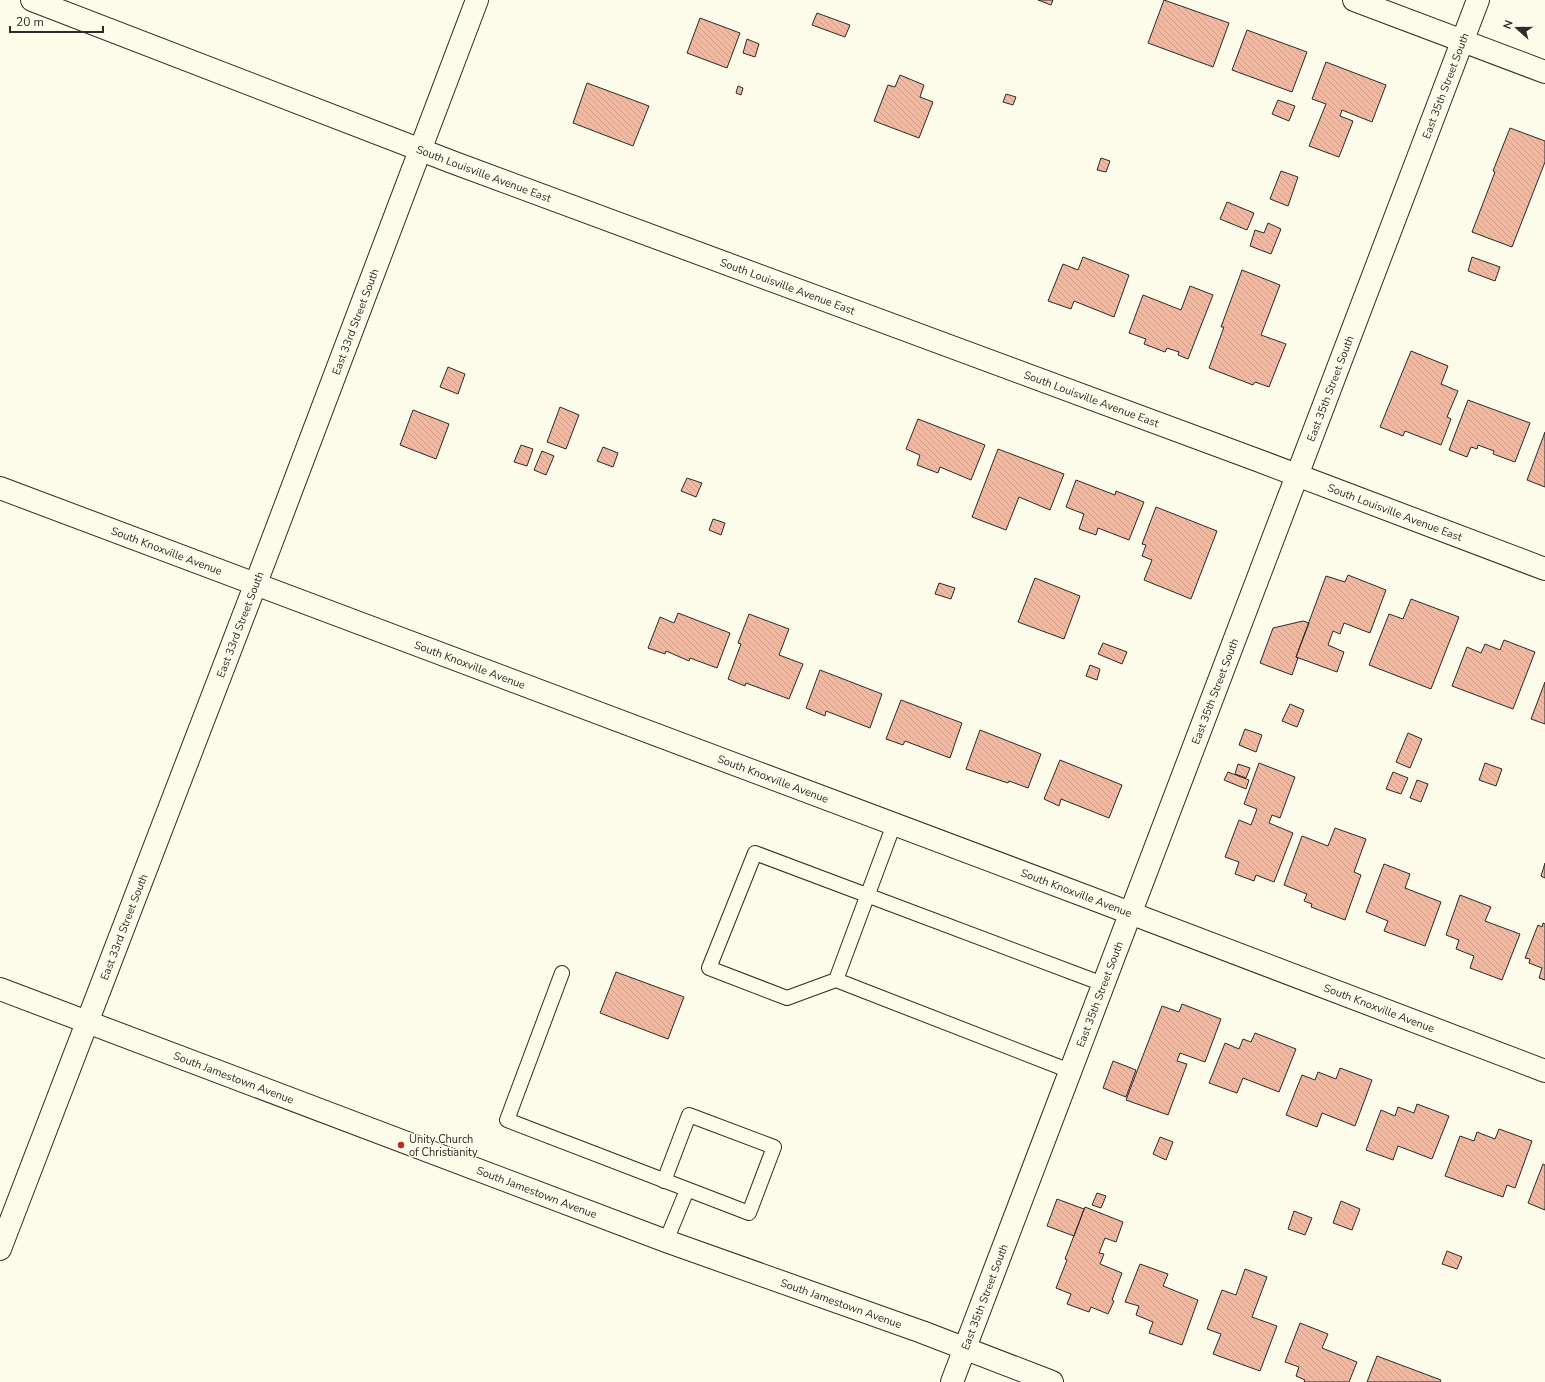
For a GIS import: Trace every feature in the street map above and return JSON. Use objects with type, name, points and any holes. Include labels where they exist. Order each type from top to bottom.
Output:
[{"type":"street","name":"South Louisville Avenue East","points":[[32,0],[420,150],[1297,475],[1545,569]]},
{"type":"street","name":"East 33rd Street South","points":[[0,1249],[477,0]]},
{"type":"street","points":[[1354,0],[1545,72]]},
{"type":"street","name":"East 35th Street South","points":[[952,1382],[1478,0]]},
{"type":"street","name":"South Knoxville Avenue","points":[[0,488],[1130,913],[1545,1071]]},
{"type":"street","name":"South Jamestown Avenue","points":[[0,989],[666,1241],[964,1348],[1052,1382]]},
{"type":"lane","points":[[836,980],[894,824]]},
{"type":"lane","points":[[1070,1071],[836,980],[787,998],[709,968],[755,853],[1103,984]]},
{"type":"lane","points":[[562,973],[507,1120],[687,1190],[749,1214],[774,1147],[689,1115],[664,1181]]},
{"type":"lane","points":[[666,1241],[687,1190]]},
{"type":"building","points":[[1038,0],[1053,0],[1051,5]]},
{"type":"building","points":[[1164,0],[1229,23],[1213,67],[1148,43]]},
{"type":"building","points":[[817,13],[850,25],[845,37],[812,25]]},
{"type":"building","points":[[700,18],[740,33],[727,68],[687,53]]},
{"type":"building","points":[[1247,30],[1307,52],[1292,92],[1232,70]]},
{"type":"building","points":[[747,39],[759,44],[755,57],[743,53]]},
{"type":"building","points":[[1326,62],[1386,85],[1372,122],[1342,110],[1340,116],[1353,121],[1339,157],[1309,146],[1326,104],[1312,99]]},
{"type":"building","points":[[900,75],[924,85],[920,97],[933,102],[919,138],[874,121],[888,85],[895,87]]},
{"type":"building","points":[[587,83],[649,106],[633,146],[573,123]]},
{"type":"building","points":[[738,86],[743,88],[741,95],[736,93]]},
{"type":"building","points":[[1006,94],[1016,97],[1013,105],[1003,102]]},
{"type":"building","points":[[1278,100],[1295,106],[1289,121],[1272,114]]},
{"type":"building","points":[[1510,128],[1545,141],[1545,162],[1512,247],[1472,232],[1495,172],[1493,171]]},
{"type":"building","points":[[1101,158],[1110,161],[1106,172],[1097,170]]},
{"type":"building","points":[[1281,171],[1298,177],[1288,206],[1270,199]]},
{"type":"building","points":[[1227,202],[1254,213],[1247,230],[1220,219]]},
{"type":"building","points":[[1268,223],[1281,229],[1271,254],[1250,246],[1255,230],[1264,233]]},
{"type":"building","points":[[1083,257],[1129,275],[1114,317],[1074,301],[1071,309],[1048,301],[1063,264],[1078,270]]},
{"type":"building","points":[[1472,257],[1500,267],[1495,281],[1468,271]]},
{"type":"building","points":[[1242,270],[1280,285],[1261,335],[1286,344],[1269,387],[1255,382],[1253,385],[1209,368],[1224,327],[1221,327]]},
{"type":"building","points":[[1190,286],[1213,295],[1188,359],[1178,355],[1179,352],[1167,348],[1165,352],[1144,344],[1146,339],[1129,333],[1143,295],[1181,310]]},
{"type":"building","points":[[1411,351],[1448,366],[1441,384],[1458,391],[1447,417],[1451,419],[1441,445],[1405,431],[1403,436],[1380,427]]},
{"type":"building","points":[[448,367],[465,374],[458,394],[440,387]]},
{"type":"building","points":[[1468,400],[1530,423],[1515,462],[1493,454],[1494,451],[1478,445],[1477,449],[1471,447],[1467,457],[1449,450]]},
{"type":"building","points":[[560,407],[579,415],[566,449],[547,442]]},
{"type":"building","points":[[413,410],[449,424],[436,459],[400,445]]},
{"type":"building","points":[[918,419],[985,445],[971,480],[940,467],[938,473],[917,465],[920,455],[906,449]]},
{"type":"building","points":[[1545,432],[1545,487],[1527,480]]},
{"type":"building","points":[[521,445],[533,449],[527,466],[514,462]]},
{"type":"building","points":[[603,447],[618,453],[613,467],[597,461]]},
{"type":"building","points":[[998,449],[1064,474],[1050,510],[1019,497],[1006,530],[972,517]]},
{"type":"building","points":[[542,451],[554,456],[546,475],[534,470]]},
{"type":"building","points":[[687,478],[702,483],[696,497],[681,491]]},
{"type":"building","points":[[1076,480],[1115,495],[1116,491],[1144,502],[1129,540],[1098,528],[1096,535],[1079,529],[1084,514],[1066,507]]},
{"type":"building","points":[[1156,507],[1217,531],[1191,599],[1144,580],[1152,560],[1142,556],[1146,545],[1142,544]]},
{"type":"building","points":[[713,519],[725,523],[721,535],[709,530]]},
{"type":"building","points":[[1348,575],[1386,590],[1370,633],[1344,623],[1340,634],[1333,631],[1328,645],[1344,652],[1337,672],[1296,657],[1326,576],[1345,582]]},
{"type":"building","points":[[1035,578],[1080,596],[1064,639],[1018,622]]},
{"type":"building","points":[[939,583],[955,588],[951,599],[935,594]]},
{"type":"building","points":[[1411,599],[1459,617],[1431,689],[1369,665],[1389,614],[1403,619]]},
{"type":"building","points":[[678,613],[730,633],[717,668],[690,658],[689,661],[666,651],[665,654],[648,648],[660,617],[674,623]]},
{"type":"building","points":[[749,614],[789,629],[779,655],[803,664],[789,699],[746,683],[745,686],[728,679],[741,644],[738,643]]},
{"type":"building","points":[[1303,621],[1309,623],[1296,657],[1298,658],[1292,675],[1260,663],[1273,628]]},
{"type":"building","points":[[1504,640],[1535,652],[1513,709],[1452,686],[1467,647],[1481,653],[1485,644],[1500,650]]},
{"type":"building","points":[[1103,643],[1127,652],[1122,664],[1098,654]]},
{"type":"building","points":[[1090,665],[1100,669],[1097,680],[1086,676]]},
{"type":"building","points":[[820,670],[882,694],[870,728],[826,711],[825,716],[806,708]]},
{"type":"building","points":[[1545,682],[1545,724],[1531,719]]},
{"type":"building","points":[[901,700],[962,723],[950,758],[905,741],[903,745],[886,739]]},
{"type":"building","points":[[1290,704],[1304,710],[1297,727],[1282,721]]},
{"type":"building","points":[[1245,729],[1262,735],[1256,752],[1239,745]]},
{"type":"building","points":[[980,730],[1041,754],[1028,788],[966,769]]},
{"type":"building","points":[[1408,733],[1422,739],[1410,768],[1396,762]]},
{"type":"building","points":[[1060,760],[1122,785],[1109,818],[1061,799],[1059,806],[1044,799]]},
{"type":"building","points":[[1259,763],[1295,777],[1280,818],[1272,815],[1269,823],[1293,833],[1274,882],[1256,875],[1254,881],[1235,874],[1239,862],[1225,857],[1239,820],[1251,825],[1257,809],[1244,804]]},
{"type":"building","points":[[1485,763],[1502,769],[1496,786],[1479,780]]},
{"type":"building","points":[[1238,764],[1250,768],[1246,778],[1235,774]]},
{"type":"building","points":[[1228,772],[1249,780],[1246,789],[1224,780]]},
{"type":"building","points":[[1393,772],[1408,778],[1401,794],[1386,789]]},
{"type":"building","points":[[1417,780],[1428,784],[1421,802],[1410,798]]},
{"type":"building","points":[[1335,828],[1366,839],[1354,872],[1361,875],[1345,920],[1311,907],[1312,904],[1304,901],[1307,894],[1284,885],[1302,836],[1328,846]]},
{"type":"building","points":[[1545,863],[1545,878],[1541,876]]},
{"type":"building","points":[[1384,864],[1410,874],[1405,888],[1441,902],[1425,946],[1384,931],[1388,921],[1366,912]]},
{"type":"building","points":[[1460,895],[1491,907],[1485,921],[1520,934],[1502,980],[1470,968],[1474,956],[1456,949],[1459,940],[1446,935]]},
{"type":"building","points":[[1543,923],[1545,924],[1545,980],[1539,978],[1542,968],[1529,963],[1530,959],[1525,958],[1538,925],[1542,927]]},
{"type":"building","points":[[616,972],[684,997],[668,1039],[600,1013]]},
{"type":"building","points":[[1182,1004],[1221,1019],[1205,1062],[1180,1053],[1177,1061],[1187,1064],[1168,1115],[1126,1100],[1162,1006],[1179,1012]]},
{"type":"building","points":[[1255,1033],[1296,1049],[1279,1092],[1243,1078],[1237,1093],[1209,1083],[1225,1043],[1239,1049],[1243,1039],[1251,1042]]},
{"type":"building","points":[[1113,1061],[1136,1070],[1126,1097],[1103,1088]]},
{"type":"building","points":[[1340,1068],[1372,1080],[1355,1126],[1322,1113],[1317,1127],[1286,1115],[1302,1075],[1315,1080],[1318,1072],[1336,1079]]},
{"type":"building","points":[[1417,1104],[1449,1116],[1432,1159],[1398,1146],[1393,1160],[1366,1150],[1381,1110],[1395,1116],[1398,1107],[1414,1113]]},
{"type":"building","points":[[1499,1129],[1532,1141],[1515,1188],[1507,1185],[1503,1197],[1445,1176],[1460,1136],[1474,1141],[1477,1132],[1495,1139]]},
{"type":"building","points":[[1160,1137],[1173,1142],[1166,1160],[1153,1154]]},
{"type":"building","points":[[1543,1164],[1545,1165],[1545,1210],[1528,1203]]},
{"type":"building","points":[[1097,1193],[1106,1196],[1101,1208],[1092,1205]]},
{"type":"building","points":[[1057,1199],[1084,1209],[1074,1236],[1047,1226]]},
{"type":"building","points":[[1341,1201],[1360,1209],[1352,1230],[1333,1223]]},
{"type":"building","points":[[1085,1207],[1123,1222],[1116,1242],[1105,1238],[1099,1253],[1104,1254],[1100,1264],[1122,1273],[1112,1300],[1114,1301],[1108,1314],[1091,1307],[1089,1312],[1067,1304],[1071,1294],[1056,1288],[1067,1260],[1065,1259]]},
{"type":"building","points":[[1294,1211],[1312,1218],[1305,1235],[1288,1229]]},
{"type":"building","points":[[1447,1251],[1462,1257],[1457,1269],[1442,1264]]},
{"type":"building","points":[[1140,1264],[1168,1274],[1163,1286],[1198,1300],[1182,1345],[1149,1333],[1153,1322],[1136,1315],[1139,1306],[1125,1302]]},
{"type":"building","points":[[1245,1269],[1267,1277],[1252,1317],[1277,1326],[1260,1371],[1213,1354],[1221,1334],[1207,1329],[1222,1290],[1236,1295]]},
{"type":"building","points":[[1300,1323],[1328,1334],[1322,1348],[1357,1362],[1349,1382],[1304,1382],[1305,1380],[1296,1376],[1299,1367],[1285,1362]]},
{"type":"building","points":[[1377,1356],[1441,1380],[1440,1382],[1367,1382]]},
{"type":"place","name":"Unity Church of Christianity","points":[[401,1145]]}]
